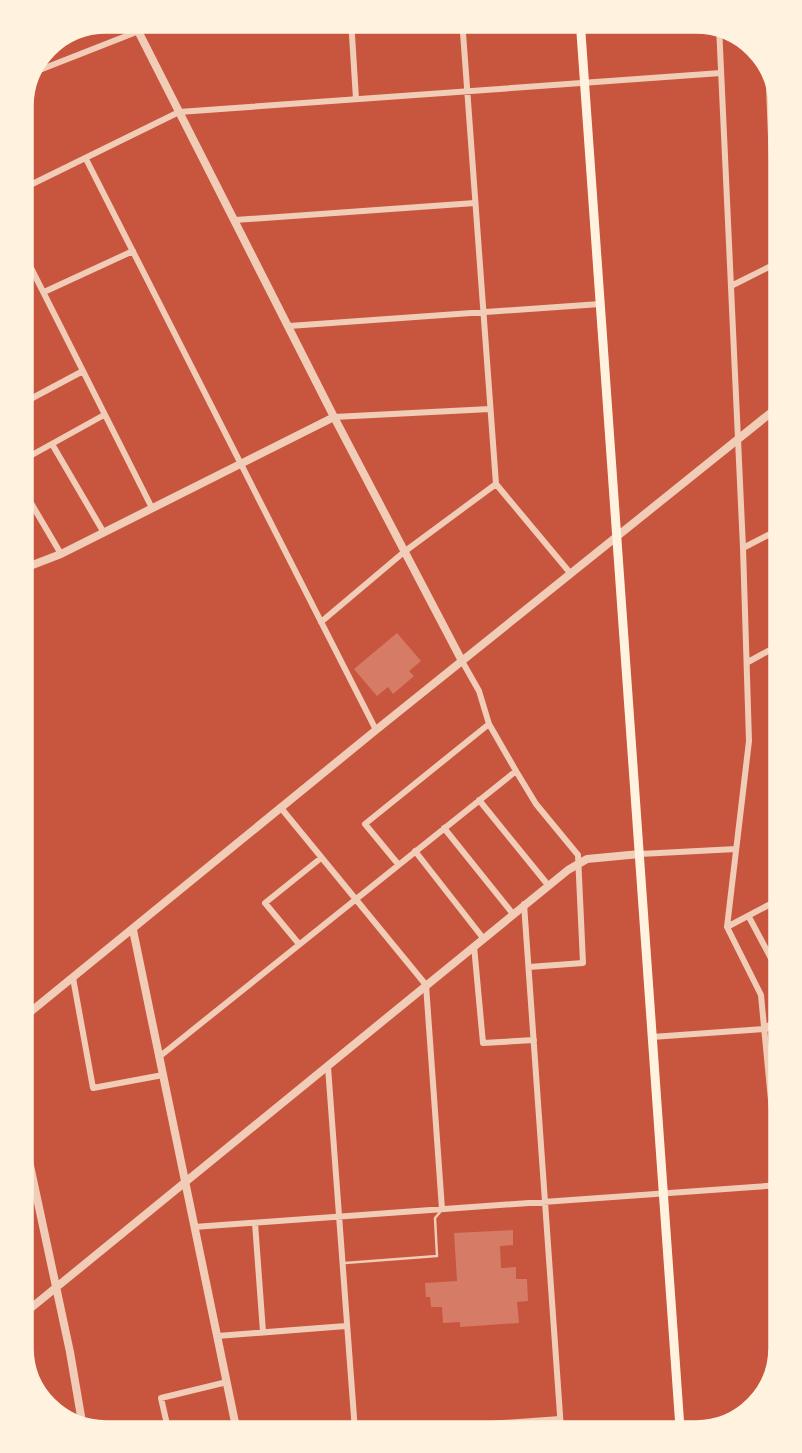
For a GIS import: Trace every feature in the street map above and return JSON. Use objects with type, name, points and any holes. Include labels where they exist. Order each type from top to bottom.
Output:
[{"type":"main road","points":[[581,32],[680,1422]]},
{"type":"street","points":[[43,66],[134,32]]},
{"type":"street","points":[[140,32],[334,417],[479,691],[489,724],[536,804],[578,855],[583,964],[529,967]]},
{"type":"street","points":[[352,32],[356,99]]},
{"type":"street","points":[[463,32],[496,484],[571,574]]},
{"type":"street","points":[[719,35],[748,662],[749,741],[727,927],[761,995],[770,1088]]},
{"type":"street","points":[[32,184],[180,112],[721,73]]},
{"type":"street","points":[[86,159],[376,730]]},
{"type":"street","points":[[234,220],[475,203]]},
{"type":"street","points":[[44,292],[133,251]]},
{"type":"street","points":[[731,286],[770,266]]},
{"type":"street","points":[[32,269],[152,509]]},
{"type":"street","points":[[289,326],[600,304]]},
{"type":"street","points":[[32,398],[83,371]]},
{"type":"street","points":[[32,565],[104,533],[240,462],[334,417],[490,409]]},
{"type":"street","points":[[32,1011],[770,413]]},
{"type":"street","points":[[32,455],[104,415]]},
{"type":"street","points":[[52,444],[104,533]]},
{"type":"street","points":[[321,622],[404,552],[496,484]]},
{"type":"street","points":[[32,505],[61,554]]},
{"type":"street","points":[[743,548],[770,534]]},
{"type":"street","points":[[748,662],[770,651]]},
{"type":"street","points":[[398,864],[365,824],[489,724]]},
{"type":"street","points":[[159,1057],[516,771]]},
{"type":"street","points":[[479,800],[548,885]]},
{"type":"street","points":[[281,808],[426,985],[442,1209]]},
{"type":"street","points":[[444,828],[513,914]]},
{"type":"street","points":[[32,1307],[524,904],[579,862],[640,854],[736,849]]},
{"type":"street","points":[[415,851],[483,938]]},
{"type":"street","points":[[299,944],[265,903],[321,858]]},
{"type":"street","points":[[522,1422],[560,1419],[524,904]]},
{"type":"street","points":[[727,927],[770,905]]},
{"type":"street","points":[[749,917],[770,956]]},
{"type":"street","points":[[132,930],[235,1421]]},
{"type":"street","points":[[474,946],[483,1044],[534,1040]]},
{"type":"street","points":[[73,978],[93,1088],[163,1075]]},
{"type":"street","points":[[652,1037],[764,1029],[770,1026]]},
{"type":"street","points":[[328,1067],[354,1421]]},
{"type":"street","points":[[194,1227],[770,1186]]},
{"type":"street","points":[[32,1190],[56,1287],[81,1418]]},
{"type":"street","points":[[255,1223],[263,1332]]},
{"type":"street","points":[[217,1335],[346,1326]]},
{"type":"street","points":[[166,1421],[161,1398],[227,1382]]},
{"type":"lane","points":[[342,1264],[438,1256],[435,1218],[442,1209]]},
{"type":"building","points":[[397,633],[421,661],[409,671],[414,676],[393,694],[388,687],[377,696],[354,669]]},
{"type":"building","points":[[513,1230],[513,1245],[500,1246],[501,1268],[516,1267],[516,1279],[527,1279],[528,1301],[517,1302],[519,1323],[460,1327],[460,1322],[443,1323],[442,1307],[431,1307],[430,1297],[426,1297],[425,1283],[457,1281],[454,1233]]}]
